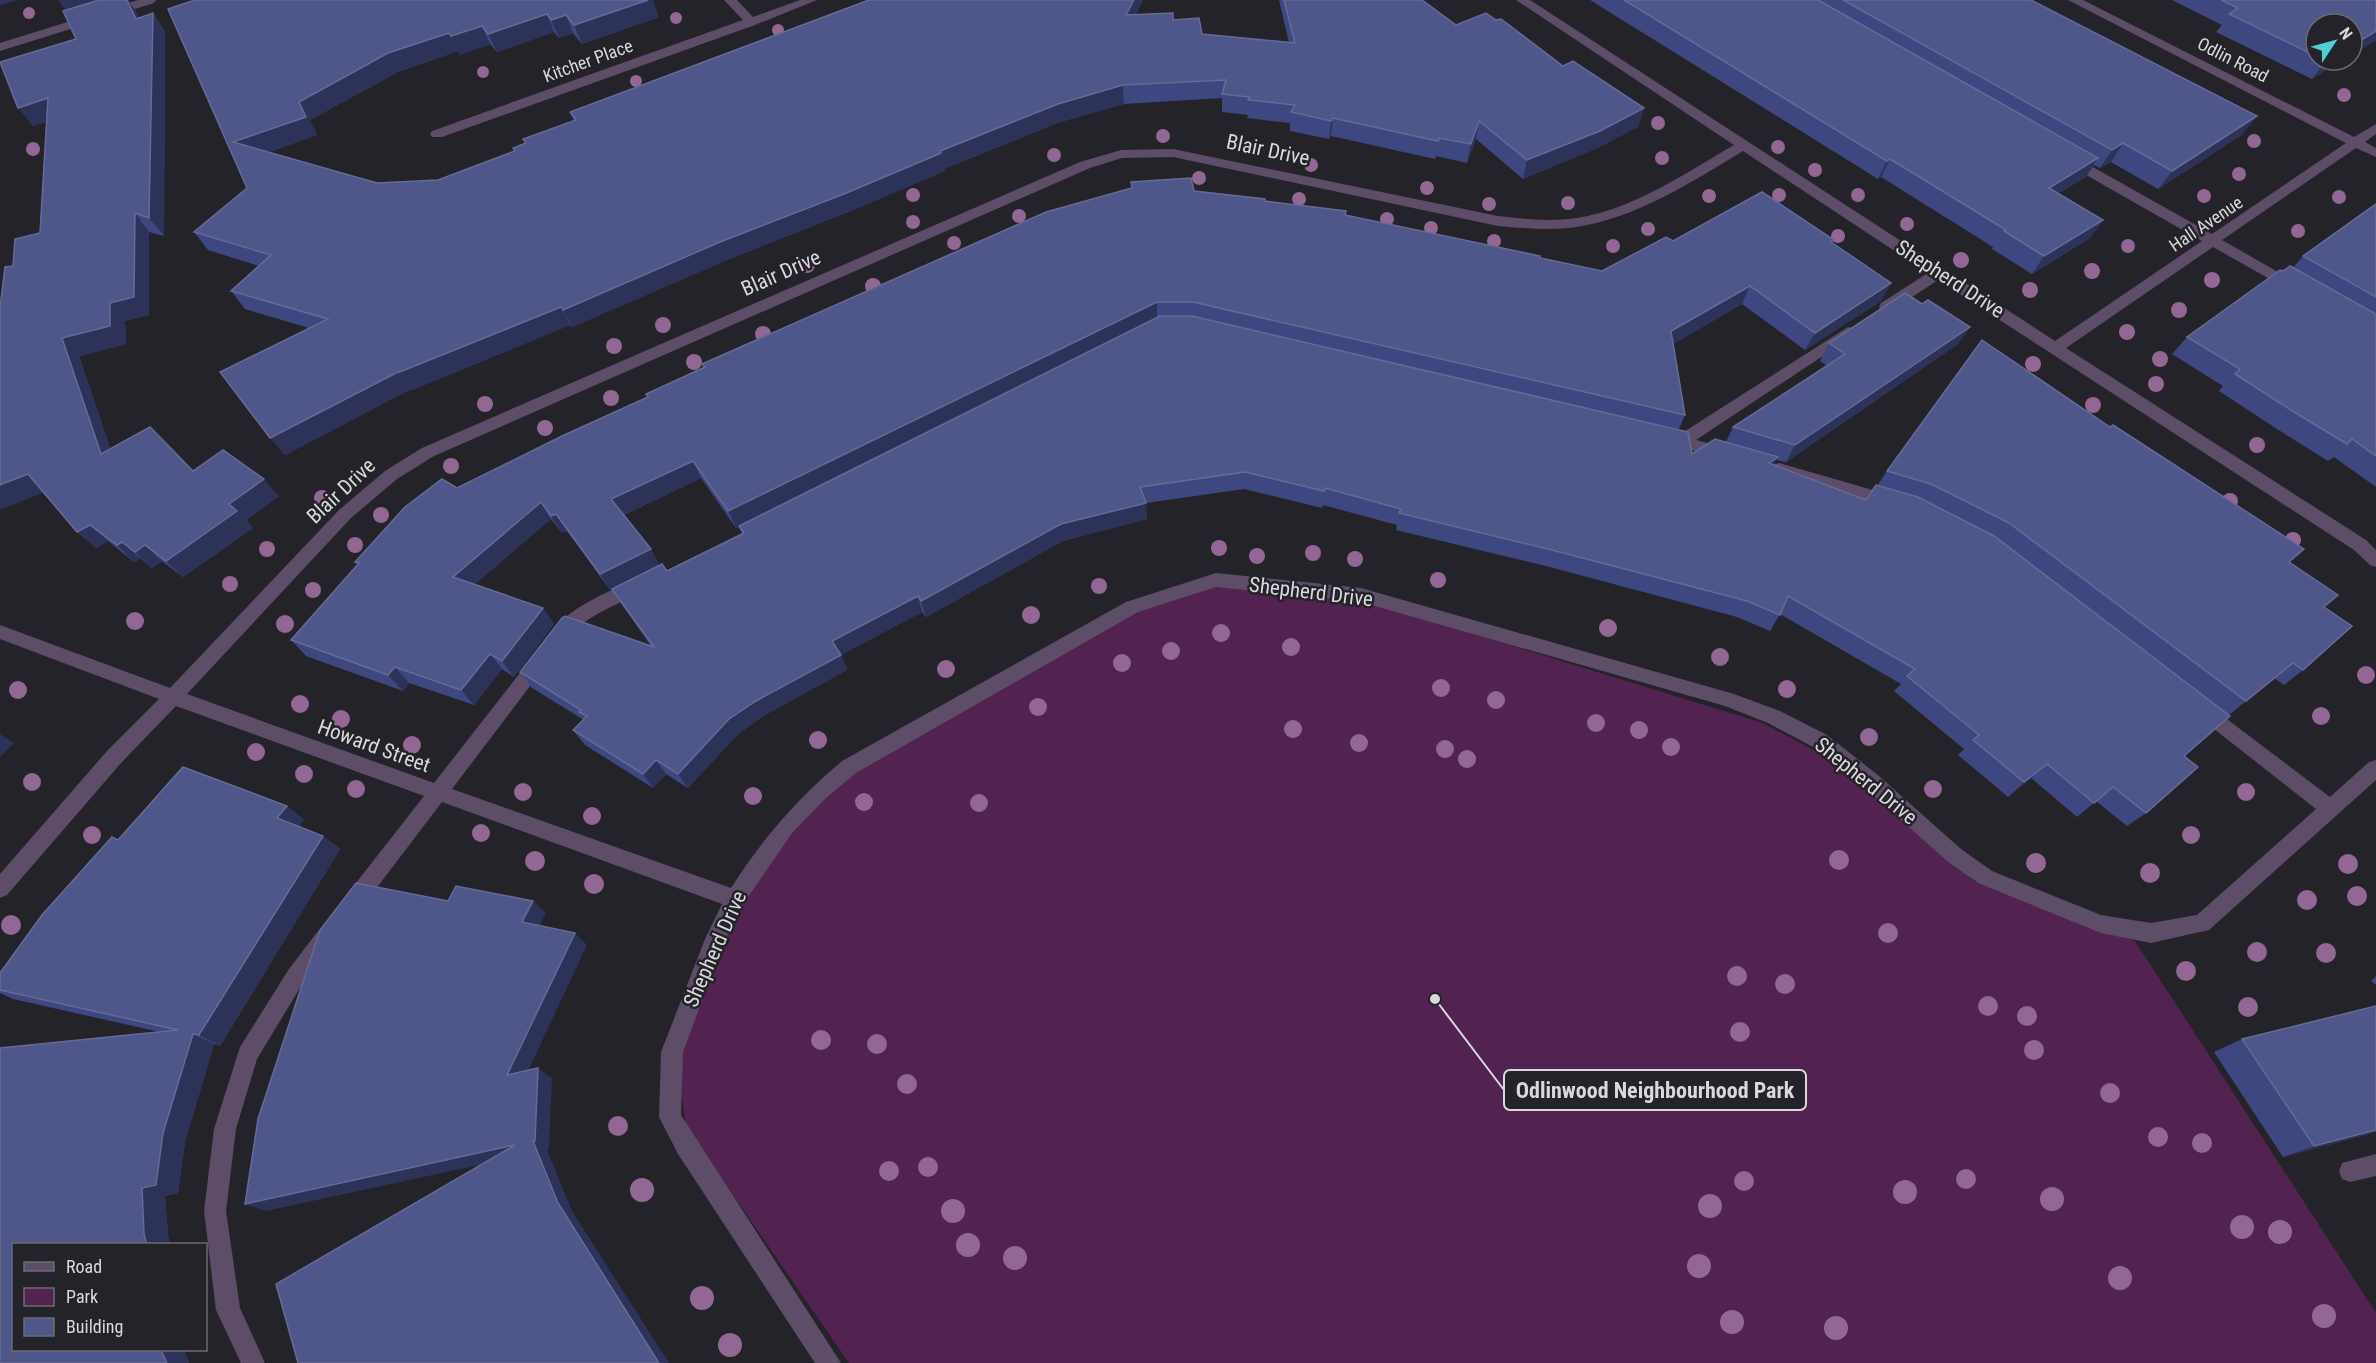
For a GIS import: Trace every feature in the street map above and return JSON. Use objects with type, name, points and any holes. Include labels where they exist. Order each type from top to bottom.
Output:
[{"type":"street","points":[[0,46],[150,0]]},
{"type":"street","points":[[730,0],[751,22]]},
{"type":"street","name":"Kitcher Place","points":[[437,134],[811,0]]},
{"type":"street","name":"Shepherd Drive","points":[[1522,0],[1938,273],[2360,545],[2376,560]]},
{"type":"street","name":"Odlin Road","points":[[2074,0],[2376,153]]},
{"type":"street","name":"Hall Avenue","points":[[2056,348],[2376,128]]},
{"type":"street","name":"Blair Drive","points":[[0,889],[114,757],[175,697],[345,514],[391,475],[428,452],[1102,159],[1140,152],[1173,153],[1498,221],[1546,224],[1585,221],[1624,208],[1744,145]]},
{"type":"street","points":[[2063,156],[2307,294]]},
{"type":"street","points":[[1682,441],[1938,273]]},
{"type":"street","points":[[1647,433],[1739,458]]},
{"type":"street","points":[[1762,464],[1911,507]]},
{"type":"street","points":[[253,1363],[228,1310],[215,1210],[225,1129],[248,1054],[296,976],[565,627],[593,609],[657,577]]},
{"type":"street","name":"Shepherd Drive","points":[[829,1363],[686,1146],[670,1117],[672,1052],[715,939],[735,898],[785,827],[819,792],[849,767],[1132,607],[1216,580],[1361,595],[1728,699],[1765,713],[1820,741],[1872,782],[1954,855],[1985,877],[2101,924],[2151,933],[2202,923],[2376,768]]},
{"type":"street","name":"Howard Street","points":[[0,632],[438,793],[735,898]]},
{"type":"street","points":[[2188,699],[2330,809]]},
{"type":"street","points":[[2350,1171],[2376,1165]]},
{"type":"green space","points":[[1217,584],[1360,599],[1763,723],[1848,769],[1975,882],[2135,941],[2376,1313],[2376,1363],[849,1363],[686,1127],[676,1050],[730,900],[852,768],[1134,612]]},
{"type":"building","points":[[99,0],[127,0],[136,19],[153,13],[149,218],[135,213],[134,297],[110,303],[110,326],[62,338],[101,454],[150,427],[193,471],[223,450],[264,479],[229,504],[237,511],[166,561],[145,545],[135,552],[122,542],[117,545],[90,525],[77,532],[28,474],[0,485],[0,308],[5,267],[13,266],[15,239],[40,233],[48,98],[18,108],[0,62],[76,39],[63,11]]},
{"type":"building","points":[[195,0],[648,0],[574,25],[566,15],[551,20],[547,14],[488,34],[482,26],[451,36],[449,33],[388,53],[299,102],[306,117],[233,142],[377,183],[438,180],[515,151],[513,148],[526,143],[523,139],[576,120],[570,112],[869,0],[1134,0],[1126,15],[1173,13],[1173,20],[1199,18],[1202,34],[1295,43],[1284,0],[1422,0],[1456,25],[1486,13],[1496,20],[1501,19],[1563,66],[1573,61],[1644,108],[1600,131],[1527,160],[1479,121],[1471,144],[1439,138],[1438,141],[1333,118],[1331,121],[1291,112],[1295,105],[1248,100],[1250,97],[1222,94],[1226,80],[1123,85],[1058,104],[940,151],[941,153],[844,194],[720,242],[563,310],[561,307],[400,371],[270,438],[220,372],[328,319],[231,291],[271,255],[194,232],[247,188],[168,9]]},
{"type":"building","points":[[1624,0],[1818,0],[2098,158],[2049,188],[2103,220],[2044,256],[1890,159],[1887,161]]},
{"type":"building","points":[[1843,0],[2031,0],[2257,116],[2172,171],[2123,143],[2112,150]]},
{"type":"building","points":[[2221,0],[2376,0],[2376,31],[2364,38],[2364,12],[2304,12],[2304,50],[2229,14],[2238,8]]},
{"type":"building","points":[[1191,178],[1194,191],[1346,211],[1345,215],[1602,271],[1666,237],[1673,241],[1762,192],[1834,240],[1831,242],[1891,283],[1815,333],[1750,286],[1671,331],[1685,415],[1193,302],[1157,302],[728,511],[693,461],[611,499],[651,549],[600,574],[556,514],[551,516],[541,502],[453,577],[543,608],[502,661],[490,654],[461,690],[395,667],[388,675],[291,640],[359,563],[355,562],[405,507],[442,479],[457,488],[648,397],[646,394],[705,367],[702,364],[1046,212],[1132,188],[1131,182]]},
{"type":"building","points":[[2376,204],[2376,297],[2303,256]]},
{"type":"building","points":[[2290,266],[2376,314],[2376,456],[2352,439],[2347,444],[2294,412],[2235,374],[2240,369],[2187,337],[2280,270],[2283,271]]},
{"type":"building","points":[[1905,293],[1922,304],[1928,300],[1970,327],[1795,445],[1733,427],[1845,354],[1829,343]]},
{"type":"building","points":[[1160,316],[1192,316],[1688,432],[1692,454],[1715,439],[1778,457],[1769,463],[1866,500],[1876,485],[1918,497],[1994,536],[2230,716],[2184,756],[2198,767],[2146,813],[2113,787],[2094,803],[2047,764],[2024,782],[1973,740],[1979,735],[1907,676],[1915,669],[1788,596],[1780,615],[1747,601],[1399,513],[1401,509],[1325,488],[1324,491],[1245,472],[1140,487],[1146,503],[1061,524],[921,601],[918,596],[832,641],[841,655],[756,701],[729,719],[678,774],[656,760],[643,774],[573,730],[587,716],[520,672],[565,616],[654,647],[612,589],[662,564],[667,571],[744,533],[739,526]]},
{"type":"building","points":[[1982,340],[2110,427],[2113,425],[2304,549],[2289,562],[2338,595],[2324,607],[2352,626],[2303,670],[2293,663],[2246,701],[2009,523],[1931,484],[1887,471]]},
{"type":"building","points":[[183,767],[287,806],[277,818],[323,836],[199,1035],[193,1034],[163,1133],[156,1185],[142,1188],[146,1243],[12,1243],[12,1351],[161,1351],[167,1363],[0,1363],[0,1048],[178,1030],[0,990],[0,973],[42,915],[112,837],[118,840]]},
{"type":"building","points":[[356,883],[448,901],[456,886],[533,901],[522,922],[575,933],[507,1075],[538,1068],[535,1141],[533,1141],[558,1203],[659,1363],[298,1363],[276,1284],[515,1145],[245,1204],[258,1119],[320,930]]},
{"type":"building","points":[[2376,1006],[2376,1130],[2314,1146],[2242,1039]]},
{"type":"place","name":"Odlinwood Neighbourhood Park","points":[[1435,999]]}]
